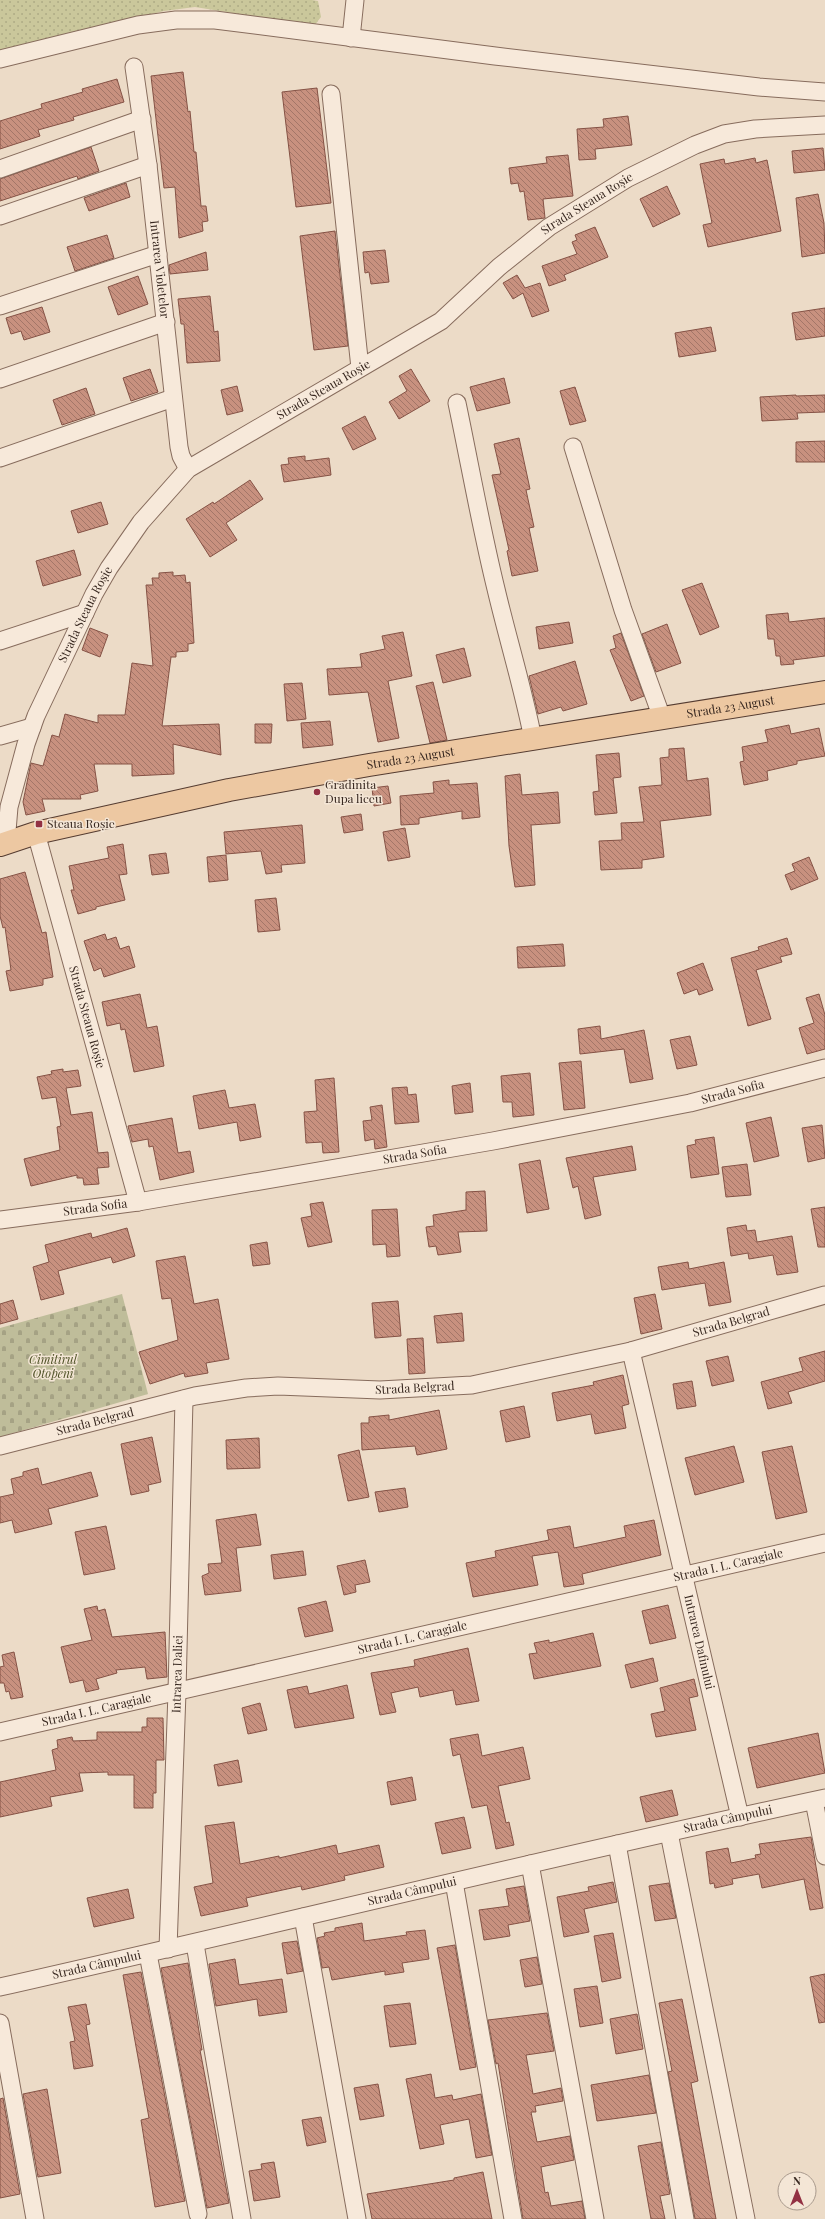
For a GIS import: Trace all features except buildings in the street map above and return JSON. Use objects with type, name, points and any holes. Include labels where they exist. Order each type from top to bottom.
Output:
[{"type":"main road","name":"Strada 23 August","points":[[3,844],[36,834],[230,790],[369,765],[825,692]]},
{"type":"street","points":[[351,38],[354,0]]},
{"type":"street","points":[[0,59],[138,25],[176,20],[215,20],[619,71],[825,92]]},
{"type":"street","name":"Intrarea Violetelor","points":[[134,67],[148,164],[180,456],[188,470]]},
{"type":"street","points":[[331,94],[360,368]]},
{"type":"street","points":[[0,169],[142,119]]},
{"type":"street","name":"Strada Steaua Roșie","points":[[3,844],[18,770],[32,727],[85,613],[109,568],[141,522],[188,470],[441,321],[499,267],[549,227],[628,178],[661,161],[724,134],[755,128],[825,125]]},
{"type":"street","points":[[0,216],[148,164]]},
{"type":"street","points":[[0,306],[158,254]]},
{"type":"street","points":[[0,379],[166,322]]},
{"type":"street","points":[[0,458],[173,398]]},
{"type":"street","points":[[457,403],[495,587],[512,654],[524,692],[533,739]]},
{"type":"street","points":[[573,447],[623,610],[662,718]]},
{"type":"street","points":[[0,641],[85,613]]},
{"type":"street","points":[[0,736],[32,727]]},
{"type":"street","name":"Strada Steaua Roșie","points":[[36,834],[138,1202]]},
{"type":"street","name":"Strada Sofia","points":[[0,1220],[138,1202],[486,1142],[690,1103],[825,1068]]},
{"type":"street","name":"Strada Belgrad","points":[[0,1446],[184,1399],[246,1388],[278,1386],[380,1390],[472,1385],[631,1351],[825,1295]]},
{"type":"street","name":"Intrarea Dafinului","points":[[631,1351],[740,1816]]},
{"type":"street","name":"Intrarea Daliei","points":[[168,1949],[178,1692],[184,1399]]},
{"type":"street","name":"Strada I. L. Caragiale","points":[[0,1732],[825,1544]]},
{"type":"street","points":[[819,1800],[825,1856]]},
{"type":"street","name":"Strada Câmpului","points":[[0,1987],[195,1944],[303,1917],[617,1844],[819,1800]]},
{"type":"street","points":[[669,1833],[746,2219]]},
{"type":"street","points":[[617,1844],[685,2219]]},
{"type":"street","points":[[530,1864],[595,2219]]},
{"type":"street","points":[[454,1882],[513,2219]]},
{"type":"street","points":[[303,1917],[357,2219]]},
{"type":"street","points":[[195,1944],[242,2219]]},
{"type":"street","points":[[148,1954],[198,2214]]},
{"type":"street","points":[[0,2023],[35,2219]]},
{"type":"shaded area","points":[[0,0],[312,0],[318,1],[321,17],[314,26],[195,7],[164,11],[0,51]]},
{"type":"green space","name":"Cimitirul Otopeni","points":[[122,1294],[148,1394],[0,1437],[0,1328]]},
{"type":"place","name":"Gradinita Dupa liceu","points":[[317,792]]},
{"type":"place","name":"Steaua Roșie","points":[[39,824]]}]
